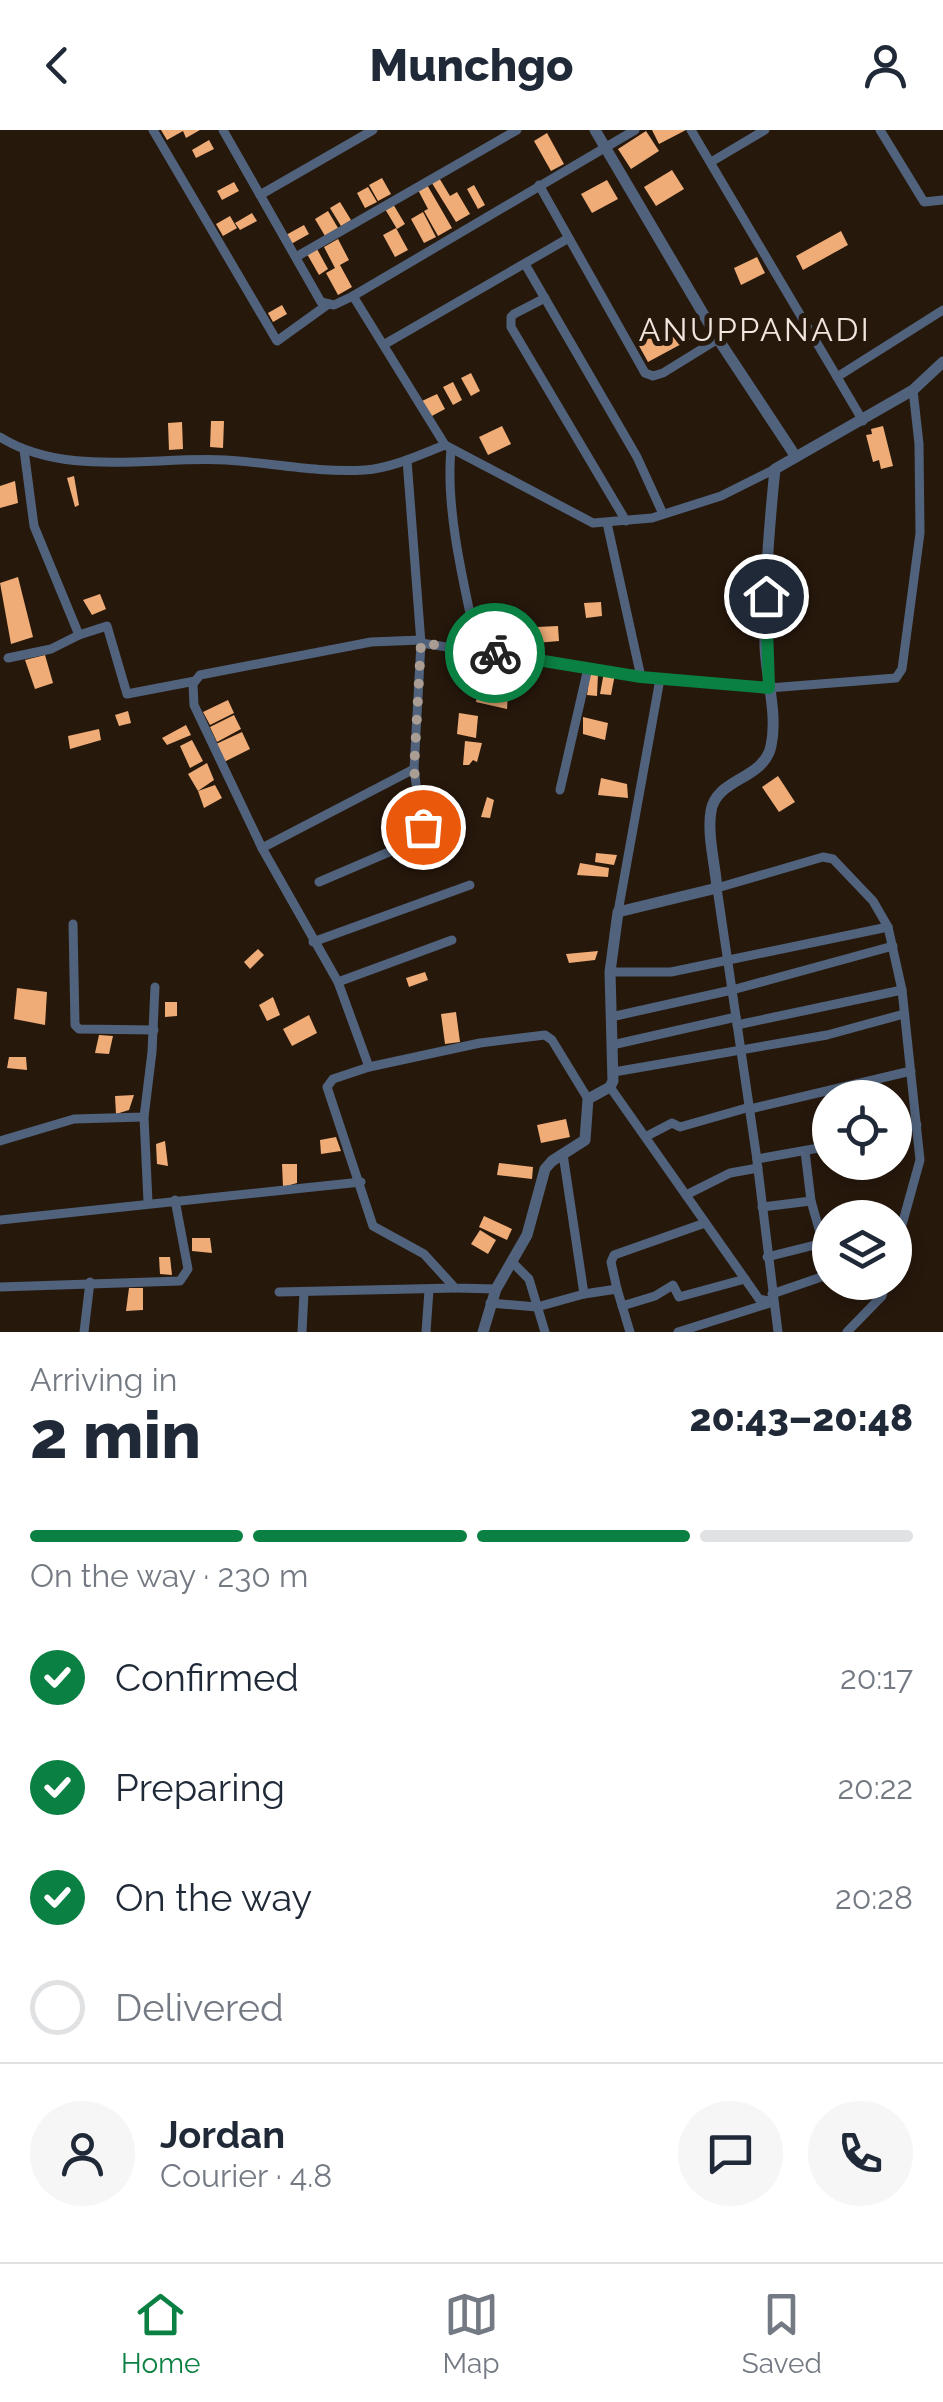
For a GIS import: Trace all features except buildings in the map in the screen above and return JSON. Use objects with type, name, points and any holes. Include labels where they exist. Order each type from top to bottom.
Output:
[{"type":"street","points":[[153,130],[277,341],[327,305],[352,296],[634,130]]},
{"type":"street","points":[[222,130],[321,302],[327,305]]},
{"type":"street","points":[[260,196],[373,130]]},
{"type":"street","points":[[296,257],[517,130]]},
{"type":"street","points":[[594,130],[718,339],[796,457]]},
{"type":"street","points":[[691,130],[863,421]]},
{"type":"street","points":[[711,162],[765,130]]},
{"type":"street","points":[[880,130],[924,202],[943,200]]},
{"type":"street","points":[[539,185],[646,372],[653,376],[663,372],[718,339]]},
{"type":"street","points":[[384,344],[568,239]]},
{"type":"street","points":[[525,264],[637,457],[664,514]]},
{"type":"street","points":[[352,296],[448,447],[582,520],[607,523],[664,514],[721,496],[863,421],[912,390],[943,362]]},
{"type":"street","points":[[545,298],[514,314],[510,322],[626,521]]},
{"type":"street","points":[[838,376],[943,310]]},
{"type":"street","points":[[8,658],[50,649],[79,634],[107,626],[127,694],[194,681],[200,675],[361,644],[421,642],[641,677],[769,688],[896,678],[902,670],[920,533],[920,444],[912,390]]},
{"type":"street","points":[[0,437],[24,450],[82,462],[228,460],[280,467],[360,470],[380,468],[448,447]]},
{"type":"street","points":[[448,447],[461,567],[478,650]]},
{"type":"street","points":[[24,450],[34,526],[79,634]]},
{"type":"street","points":[[319,882],[423,835],[414,770],[421,642],[407,460]]},
{"type":"street","points":[[775,468],[766,577],[766,650],[773,729],[767,759],[759,770],[716,798],[710,812],[778,1332]]},
{"type":"street","points":[[607,523],[641,677]]},
{"type":"street","points":[[560,790],[588,668]]},
{"type":"street","points":[[588,1100],[610,1088],[614,1072],[610,972],[660,678]]},
{"type":"street","points":[[194,681],[194,705],[262,848],[338,982],[368,1067]]},
{"type":"street","points":[[262,848],[414,770]]},
{"type":"street","points":[[618,912],[823,857],[833,859],[874,902],[893,946],[902,990],[920,1160],[909,1200]]},
{"type":"street","points":[[314,942],[470,885]]},
{"type":"street","points":[[73,924],[74,1025],[79,1029],[154,1030]]},
{"type":"street","points":[[610,972],[671,972],[888,927]]},
{"type":"street","points":[[338,982],[452,940]]},
{"type":"street","points":[[610,1017],[732,990],[893,946]]},
{"type":"street","points":[[148,1202],[144,1117],[155,987]]},
{"type":"street","points":[[612,1046],[902,990]]},
{"type":"street","points":[[614,1072],[827,1035],[904,1014]]},
{"type":"street","points":[[455,1288],[424,1254],[373,1226],[327,1087],[333,1079],[368,1067],[480,1043],[545,1035],[552,1040],[588,1100],[588,1134],[545,1170],[528,1234],[496,1289],[483,1332]]},
{"type":"street","points":[[647,1136],[672,1123],[680,1127],[911,1070]]},
{"type":"street","points":[[610,1088],[759,1299],[772,1298]]},
{"type":"street","points":[[0,1142],[74,1118],[144,1117]]},
{"type":"street","points":[[912,1126],[917,1125]]},
{"type":"street","points":[[686,1194],[758,1163],[812,1150]]},
{"type":"street","points":[[767,1257],[824,1243],[811,1201],[805,1151]]},
{"type":"street","points":[[562,1154],[584,1294]]},
{"type":"street","points":[[0,1220],[361,1182]]},
{"type":"street","points":[[0,1287],[184,1279],[188,1269],[175,1200]]},
{"type":"street","points":[[762,1207],[811,1201]]},
{"type":"street","points":[[616,1332],[629,1330],[617,1289],[614,1255],[705,1222]]},
{"type":"street","points":[[512,1262],[529,1280],[545,1332]]},
{"type":"street","points":[[622,1306],[655,1296],[673,1285],[679,1297],[745,1279]]},
{"type":"street","points":[[678,1332],[812,1281]]},
{"type":"street","points":[[84,1332],[90,1282]]},
{"type":"street","points":[[279,1292],[496,1289]]},
{"type":"street","points":[[490,1303],[536,1307],[617,1289]]},
{"type":"street","points":[[426,1332],[429,1290]]},
{"type":"street","points":[[302,1332],[304,1292]]},
{"type":"street","points":[[847,1332],[878,1300]]},
{"type":"way so far","points":[[423,827],[414,770],[421,643],[495,653]]},
{"type":"district","name":"ANUPPANADI","points":[[755,329]]},
{"type":"route","points":[[495,653],[641,677],[769,688],[766,596]]}]
